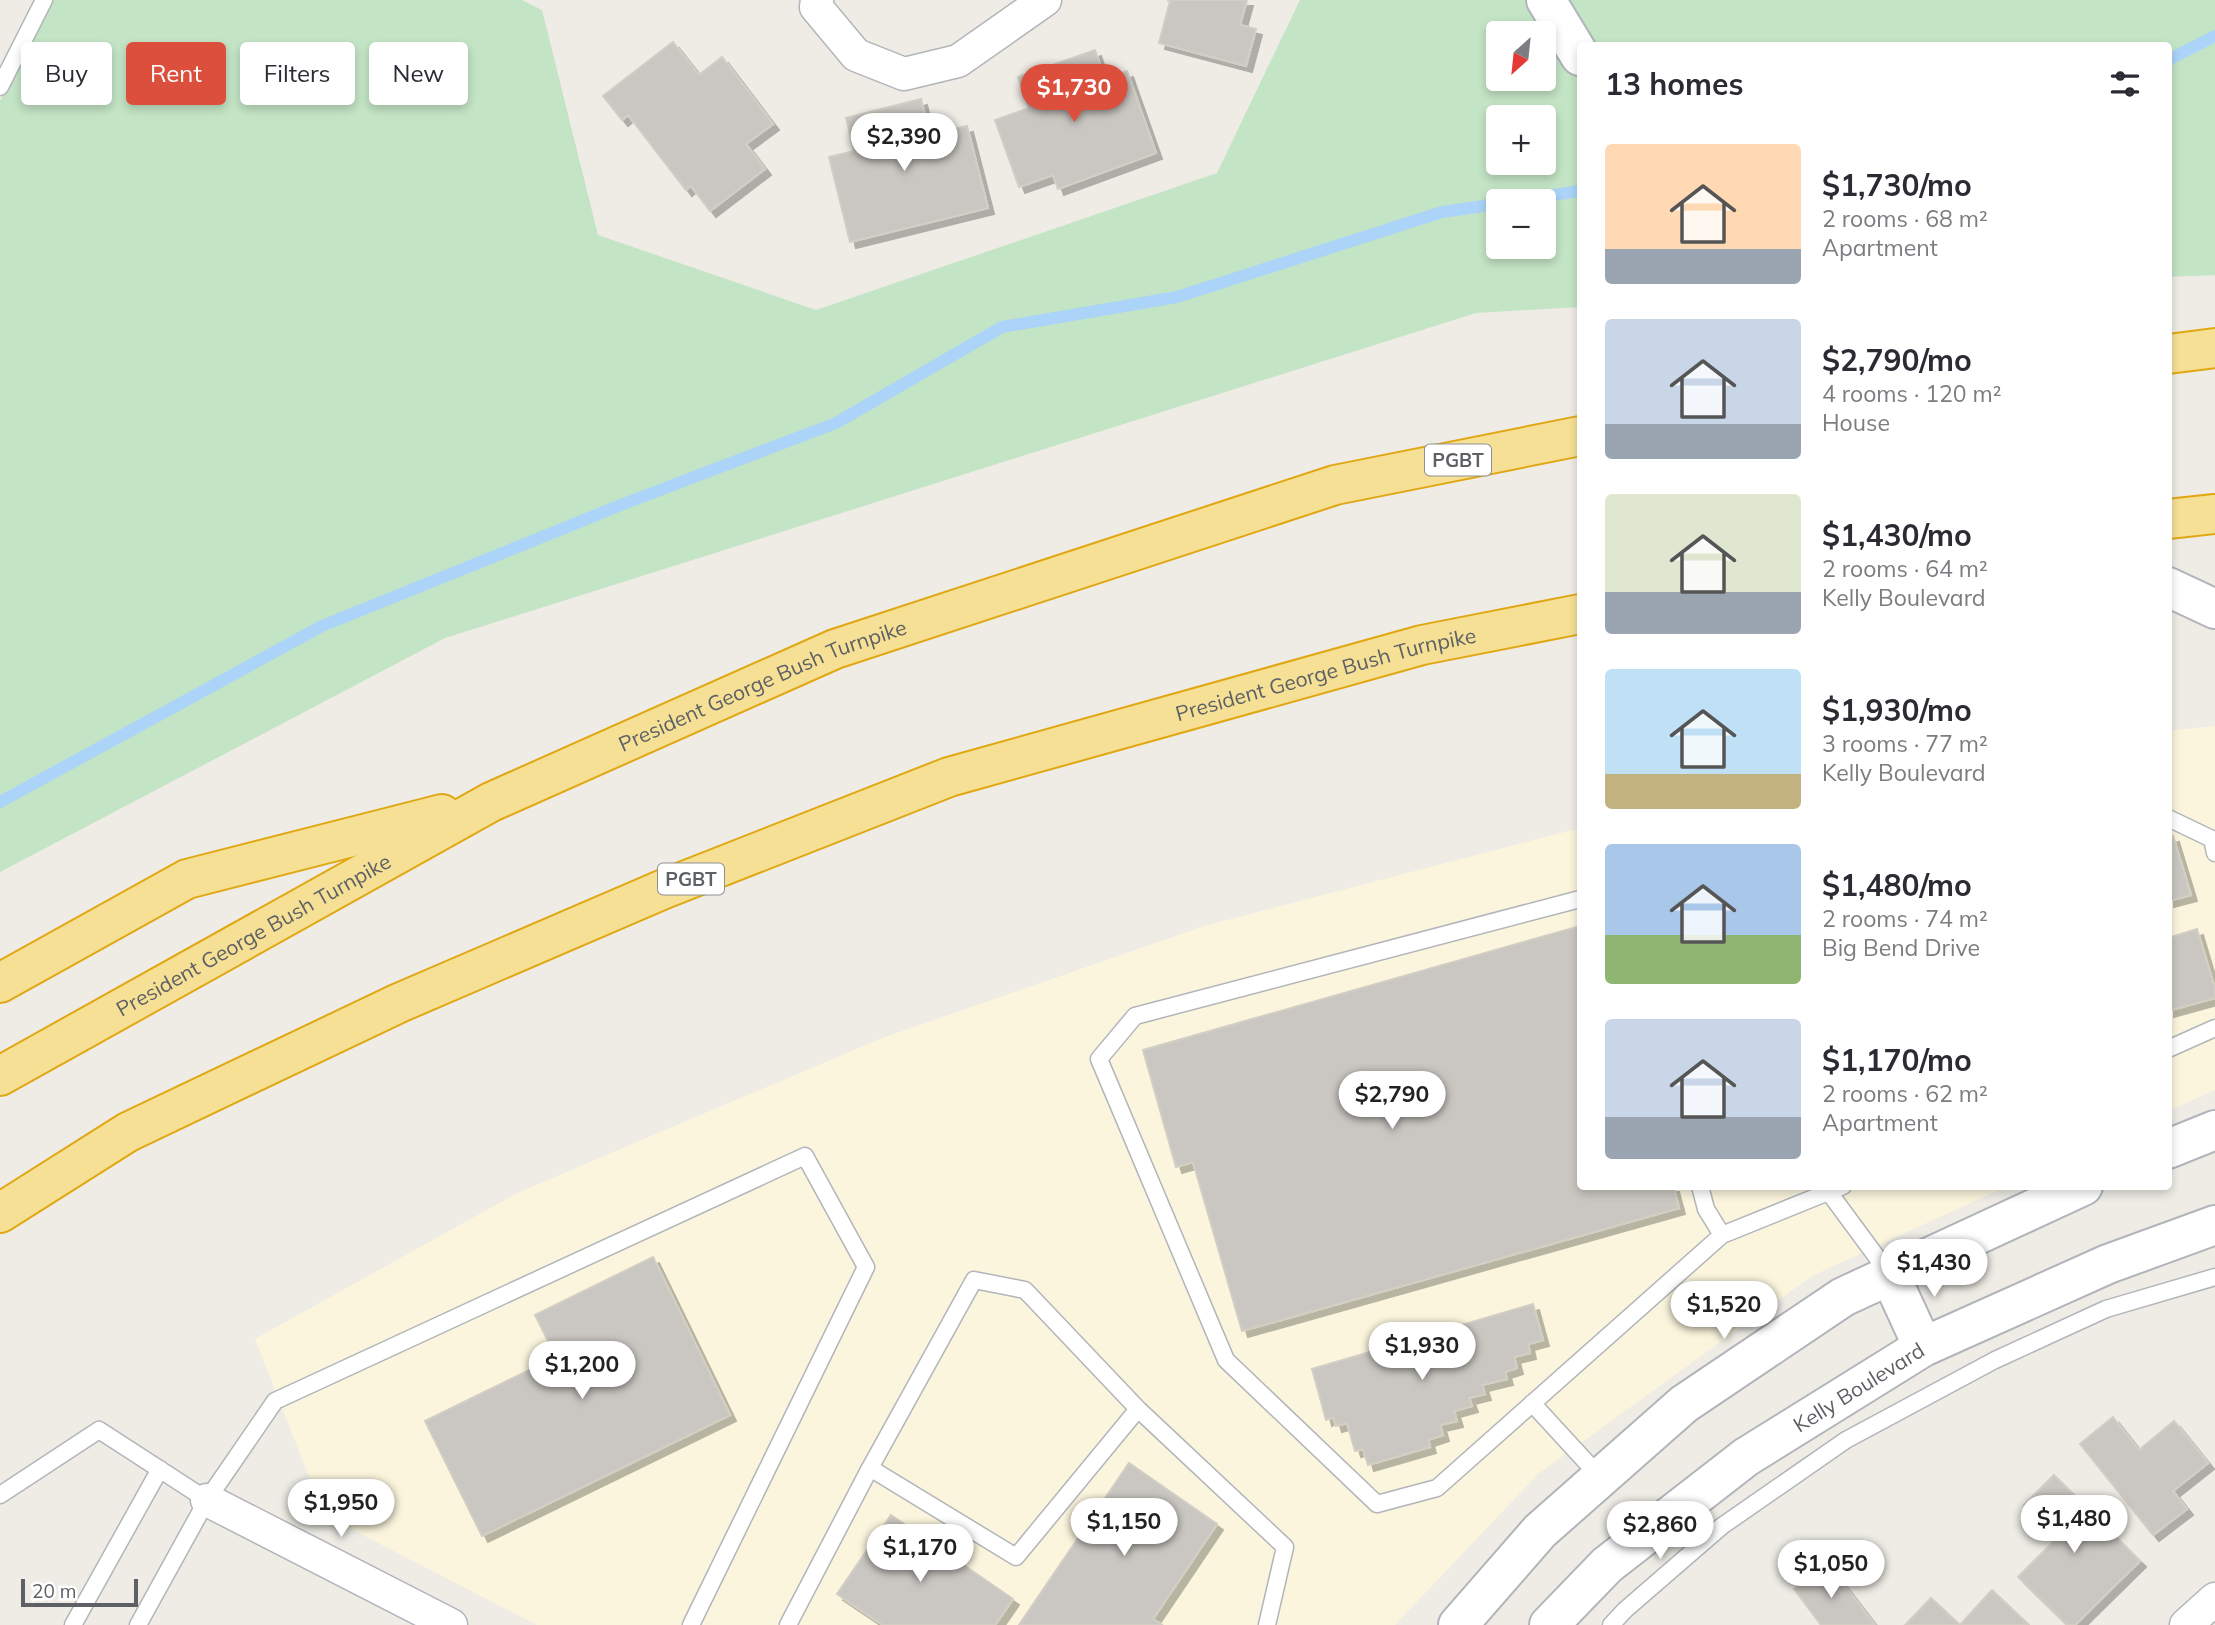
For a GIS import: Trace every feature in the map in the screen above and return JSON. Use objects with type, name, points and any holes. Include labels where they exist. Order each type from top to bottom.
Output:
[{"type":"highway","points":[[2172,353],[2215,348]]},
{"type":"highway","name":"President George Bush Turnpike","points":[[0,1076],[491,802],[835,649],[1335,485],[1577,437]]},
{"type":"highway","points":[[2172,519],[2215,514]]},
{"type":"highway","name":"President George Bush Turnpike","points":[[0,1213],[128,1132],[399,1003],[664,889],[949,777],[1422,645],[1577,615]]},
{"type":"highway","points":[[0,983],[187,878],[491,802]]},
{"type":"main road","points":[[1546,0],[1577,51]]},
{"type":"main road","points":[[2172,1147],[2215,1130]]},
{"type":"main road","points":[[1458,1625],[1540,1531],[1684,1404],[1843,1297],[2074,1190]]},
{"type":"main road","name":"Kelly Boulevard","points":[[1549,1625],[1607,1565],[1746,1457],[1923,1347],[2109,1264],[2215,1225]]},
{"type":"main road","points":[[1890,1275],[1923,1347]]},
{"type":"street","points":[[817,0],[816,7],[856,54],[904,74],[958,61],[1045,0]]},
{"type":"street","points":[[207,1500],[451,1625]]},
{"type":"street","points":[[2186,1625],[2215,1599]]},
{"type":"lane","points":[[0,87],[44,0]]},
{"type":"lane","points":[[2172,820],[2212,839],[2215,853]]},
{"type":"lane","points":[[1577,900],[1135,1016],[1099,1059],[1226,1360],[1377,1504],[1437,1488],[1722,1235],[1833,1190]]},
{"type":"lane","points":[[2172,1047],[2215,1028]]},
{"type":"lane","points":[[138,1625],[207,1500],[275,1401],[805,1156],[866,1267],[691,1625]]},
{"type":"lane","points":[[1701,1190],[1706,1209],[1722,1235]]},
{"type":"lane","points":[[1836,1190],[1890,1275]]},
{"type":"lane","points":[[1611,1625],[1722,1526],[1846,1440],[1994,1360],[2106,1309],[2215,1277]]},
{"type":"lane","points":[[788,1625],[870,1468],[974,1280],[1026,1290],[1138,1409],[1285,1547],[1267,1625]]},
{"type":"lane","points":[[1532,1403],[1600,1477]]},
{"type":"lane","points":[[870,1468],[1016,1557],[1138,1409]]},
{"type":"lane","points":[[0,1495],[99,1430],[207,1500]]},
{"type":"lane","points":[[73,1625],[160,1469]]},
{"type":"shaded area","points":[[2215,726],[2215,1090],[2172,1109],[2172,731]]},
{"type":"shaded area","points":[[1577,829],[1577,1190],[1998,1190],[1812,1276],[1538,1474],[1395,1625],[537,1625],[324,1515],[255,1339],[517,1193],[882,1038],[1204,926]]},
{"type":"green space","points":[[54,0],[522,0],[542,10],[598,235],[816,310],[1217,173],[1300,0],[2215,0],[2215,275],[2172,277],[2172,42],[1577,42],[1577,307],[1476,313],[445,638],[0,872],[0,101],[21,62],[21,105],[112,105],[112,42],[32,42]]},
{"type":"building","points":[[1167,0],[1247,0],[1240,25],[1256,29],[1246,66],[1159,43],[1170,1]]},
{"type":"building","points":[[673,42],[699,75],[722,57],[773,124],[746,144],[765,169],[710,211],[691,186],[686,190],[628,115],[622,120],[603,96]]},
{"type":"building","points":[[1095,50],[1105,79],[1127,71],[1156,153],[1058,189],[1053,175],[1019,187],[995,120],[1029,108],[1018,77]]},
{"type":"building","points":[[921,99],[930,135],[967,126],[988,208],[850,242],[829,157],[854,151],[846,118]]},
{"type":"building","points":[[2172,836],[2191,895],[2172,900]]},
{"type":"building","points":[[1577,927],[1577,1190],[1674,1190],[1679,1208],[1242,1331],[1193,1162],[1176,1167],[1143,1050]]},
{"type":"building","points":[[2197,929],[2215,989],[2215,998],[2172,1010],[2172,937]]},
{"type":"building","points":[[653,1257],[730,1415],[482,1536],[425,1421],[556,1357],[535,1315]]},
{"type":"building","points":[[1533,1304],[1543,1340],[1528,1344],[1530,1353],[1514,1357],[1517,1368],[1505,1372],[1507,1379],[1482,1385],[1485,1394],[1469,1398],[1472,1406],[1454,1411],[1457,1421],[1440,1425],[1443,1435],[1428,1440],[1430,1447],[1368,1465],[1363,1449],[1355,1451],[1347,1423],[1336,1426],[1333,1417],[1326,1420],[1312,1369]]},
{"type":"building","points":[[2113,1417],[2139,1450],[2174,1421],[2208,1463],[2173,1491],[2187,1509],[2153,1535],[2080,1444]]},
{"type":"building","points":[[1129,1463],[1217,1524],[1153,1619],[1162,1625],[1019,1625]]},
{"type":"building","points":[[2054,1475],[2140,1561],[2075,1625],[2067,1625],[2018,1577],[2057,1538],[2024,1505]]},
{"type":"building","points":[[891,1515],[1013,1599],[995,1625],[883,1625],[837,1594]]},
{"type":"building","points":[[1828,1564],[1875,1625],[1821,1625],[1794,1589]]},
{"type":"building","points":[[1992,1590],[2029,1625],[1960,1625]]},
{"type":"building","points":[[1931,1598],[1960,1625],[1905,1625]]},
{"type":"waterway","points":[[2172,58],[2215,36]]},
{"type":"waterway","points":[[1556,195],[1577,191]]},
{"type":"waterway","points":[[0,802],[322,626],[626,503],[836,423],[1002,327],[1177,297],[1442,212],[1486,206]]}]
